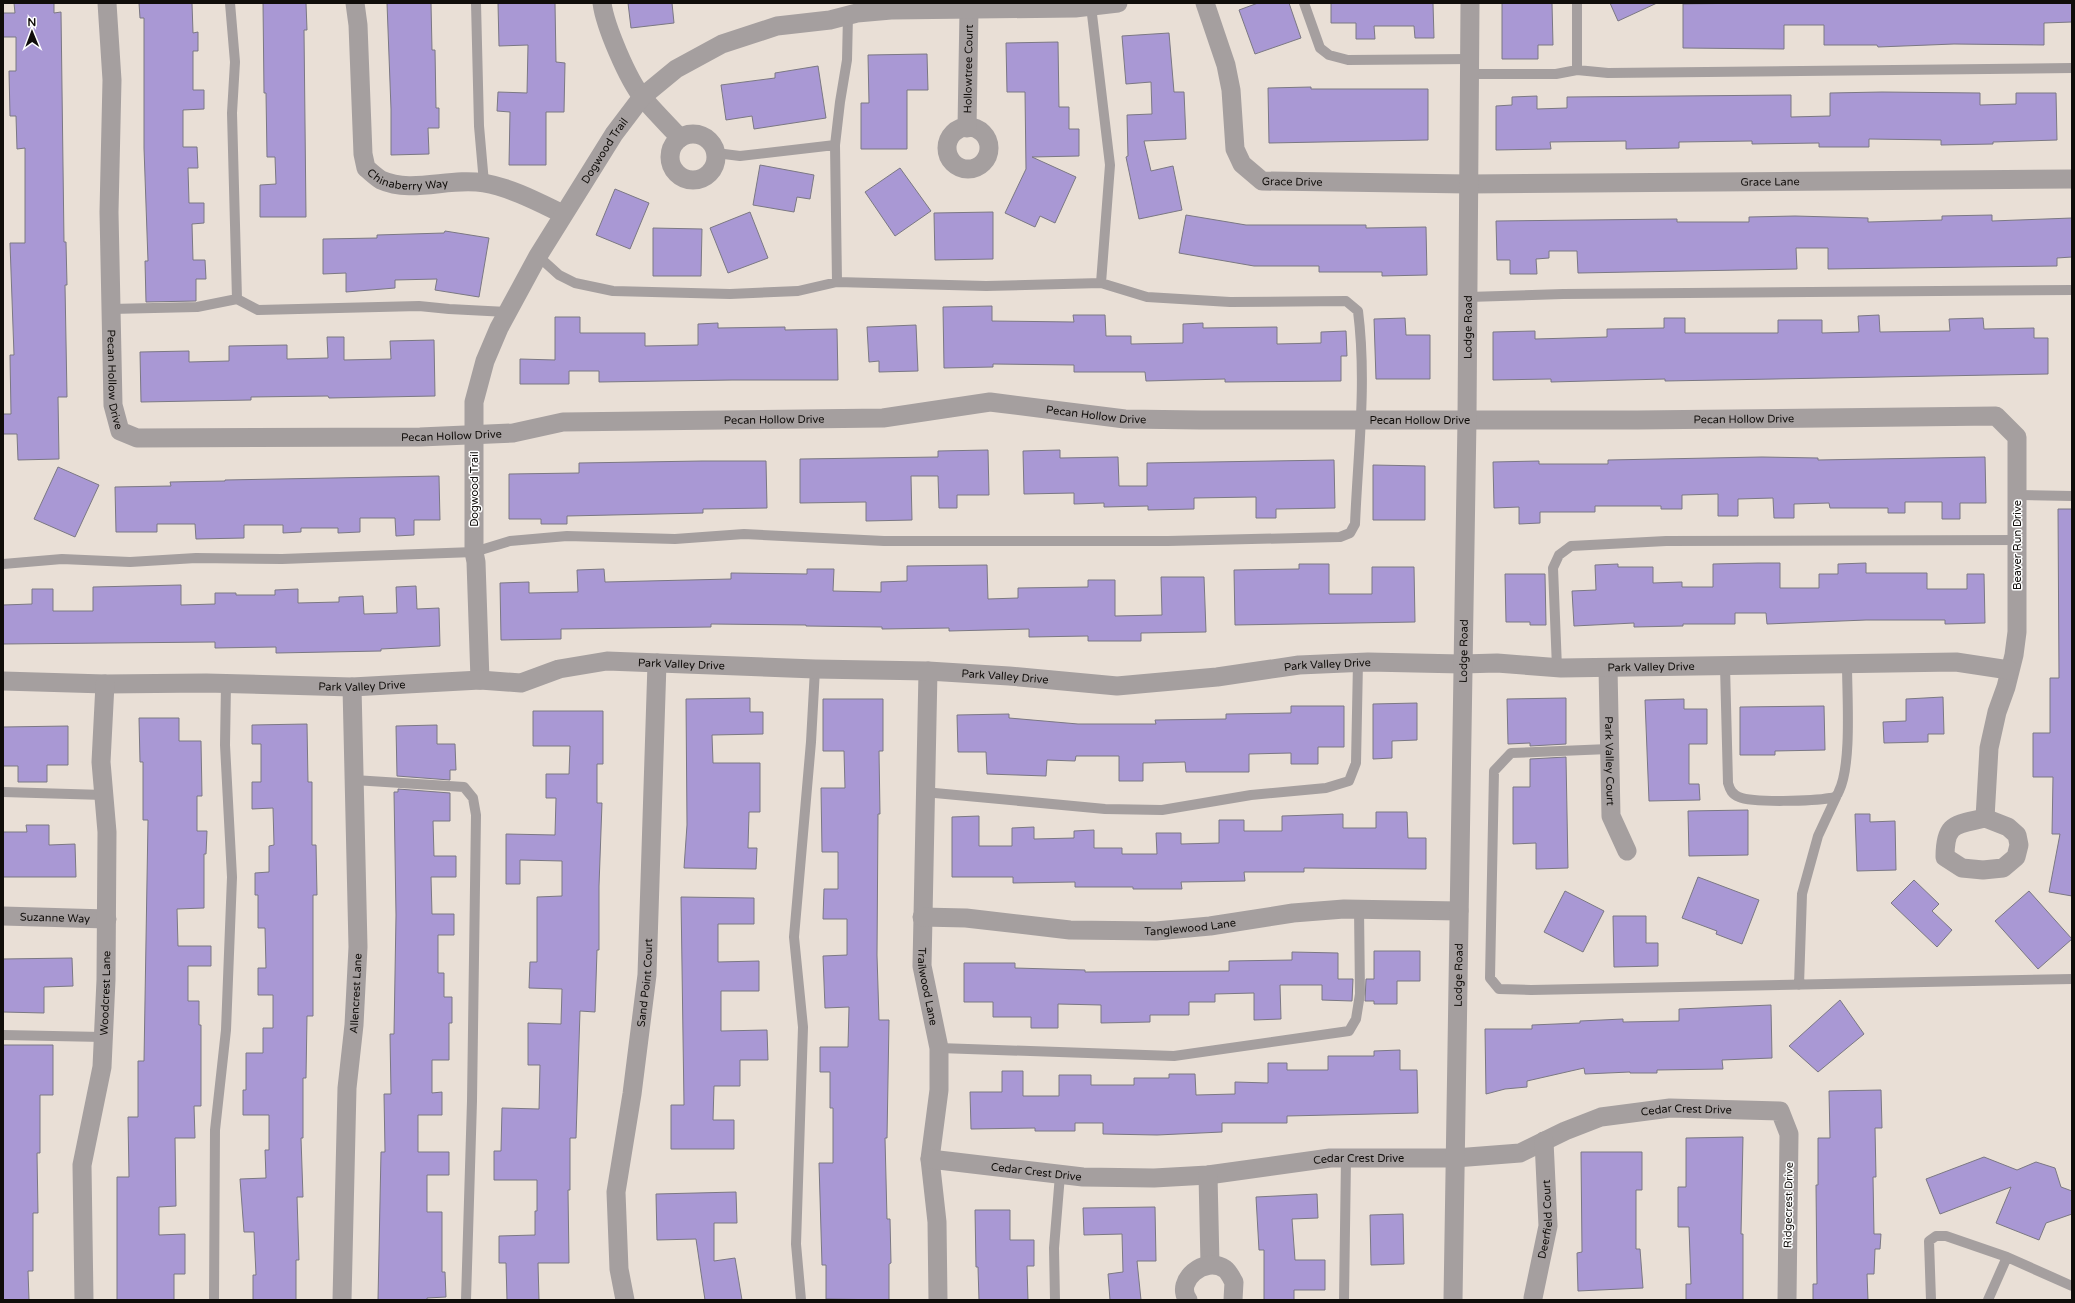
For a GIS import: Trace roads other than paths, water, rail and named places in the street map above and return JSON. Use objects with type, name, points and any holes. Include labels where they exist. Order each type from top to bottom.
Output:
[{"type":"street","name":"Pecan Hollow Drive","points":[[107,3],[112,80],[109,212],[113,405],[120,431],[137,438],[420,437],[513,433],[563,422],[883,418],[990,402],[1125,419],[1637,420],[1857,417]]},
{"type":"street","name":"Chinaberry Way","points":[[355,3],[358,25],[363,154],[366,168],[380,180],[405,186],[455,182],[484,183],[520,194],[563,214]]},
{"type":"street","points":[[602,3],[603,13],[616,49],[642,96],[680,138]]},
{"type":"street","name":"Dogwood Trail","points":[[480,680],[476,562],[474,552],[474,402],[481,375],[485,361],[507,312],[538,256],[614,134],[642,96],[676,69],[722,44],[778,26],[830,20],[848,15],[891,10],[969,10],[1091,6],[1118,3]]},
{"type":"street","name":"Grace Drive","points":[[1205,3],[1226,65],[1231,90],[1235,149],[1242,164],[1262,181],[1468,184]]},
{"type":"street","name":"Lodge Road","points":[[1453,1300],[1467,419],[1470,3]]},
{"type":"street","name":"Hollowtree Court","points":[[967,128],[969,10]]},
{"type":"street","points":[[695,134],[702,136],[714,146],[716,153],[714,168],[704,178],[689,180],[681,177],[676,172],[670,158],[671,150],[680,138],[695,134]]},
{"type":"street","name":"Grace Lane","points":[[1468,184],[2072,179]]},
{"type":"street","name":"Beaver Run Drive","points":[[1857,417],[1996,416],[2017,437],[2017,632],[2006,687],[1996,712],[1989,748],[1985,818]]},
{"type":"street","name":"Park Valley Drive","points":[[3,681],[104,684],[226,684],[352,687],[480,680],[521,683],[559,670],[607,661],[815,669],[928,671],[1009,676],[1117,686],[1217,677],[1299,665],[1358,662],[1462,664],[1497,663],[1557,668],[1608,668],[1956,662],[2009,670]]},
{"type":"street","name":"Sand Point Court","points":[[625,1300],[619,1269],[616,1192],[632,1094],[647,975],[657,663]]},
{"type":"street","name":"Park Valley Court","points":[[1608,668],[1611,816],[1627,851]]},
{"type":"street","name":"Trailwood Lane","points":[[928,671],[924,792],[922,966],[939,1048],[939,1090],[930,1160],[937,1222],[938,1300]]},
{"type":"street","name":"Woodcrest Lane","points":[[84,1300],[82,1165],[102,1067],[107,919],[107,832],[101,762],[104,684]]},
{"type":"street","name":"Allencrest Lane","points":[[342,1300],[347,1088],[354,1025],[358,947],[352,687]]},
{"type":"street","name":"Tanglewood Lane","points":[[922,917],[966,918],[1070,930],[1156,931],[1210,926],[1293,913],[1359,909],[1459,911]]},
{"type":"street","name":"Suzanne Way","points":[[3,916],[107,919]]},
{"type":"street","name":"Cedar Crest Drive","points":[[930,1160],[1060,1175],[1154,1178],[1208,1175],[1330,1158],[1455,1158],[1520,1153],[1544,1141],[1602,1117],[1670,1108],[1780,1111]]},
{"type":"street","name":"Ridgecrest Drive","points":[[1780,1111],[1789,1134],[1787,1300]]},
{"type":"street","name":"Deerfield Court","points":[[1533,1298],[1548,1226],[1544,1141]]},
{"type":"street","points":[[1208,1175],[1210,1264]]},
{"type":"street","points":[[1188,1300],[1186,1297],[1186,1282],[1195,1269],[1210,1264],[1225,1269],[1234,1282],[1233,1300]]},
{"type":"lane","points":[[230,3],[235,62],[232,113],[237,299]]},
{"type":"lane","points":[[476,3],[479,126],[484,183]]},
{"type":"lane","points":[[1304,3],[1320,48],[1329,55],[1348,60],[1470,66],[1556,74],[1577,70],[1608,74],[2072,68]]},
{"type":"lane","points":[[1577,3],[1577,70]]},
{"type":"lane","points":[[1091,6],[1110,166],[1101,283]]},
{"type":"lane","points":[[836,282],[835,145],[847,60],[848,15]]},
{"type":"lane","points":[[716,153],[740,156],[835,145]]},
{"type":"lane","points":[[3,564],[62,559],[130,562],[196,558],[282,559],[474,552],[510,541],[567,536],[675,539],[744,534],[884,540],[1160,541],[1340,537],[1350,533],[1355,524],[1361,420],[1362,344],[1358,311],[1346,301],[1230,302],[1147,297],[1101,283],[986,286],[836,282],[798,291],[775,292],[677,294],[613,291],[575,282],[559,275],[538,256]]},
{"type":"lane","points":[[1468,297],[1571,294],[2072,290]]},
{"type":"lane","points":[[111,309],[197,307],[237,299],[258,310],[419,306],[457,310],[507,312]]},
{"type":"lane","points":[[2017,495],[2072,496]]},
{"type":"lane","points":[[1557,668],[1553,568],[1559,555],[1571,546],[1666,541],[2017,540]]},
{"type":"lane","points":[[924,792],[1105,809],[1162,810],[1251,795],[1326,788],[1349,781],[1356,763],[1358,662]]},
{"type":"lane","points":[[1799,984],[1802,894],[1818,836],[1839,792],[1847,764],[1847,664]]},
{"type":"lane","points":[[1725,666],[1728,783],[1731,792],[1738,797],[1751,800],[1831,798],[1839,792]]},
{"type":"lane","points":[[801,1300],[796,1244],[803,1027],[794,937],[811,742],[815,669]]},
{"type":"lane","points":[[214,1300],[214,1130],[226,1030],[232,876],[225,745],[226,684]]},
{"type":"lane","points":[[1609,749],[1511,753],[1494,771],[1490,978],[1498,989],[1531,990],[2072,979]]},
{"type":"lane","points":[[354,780],[464,786],[473,798],[476,815],[472,1101],[466,1300]]},
{"type":"lane","points":[[3,792],[104,795]]},
{"type":"lane","points":[[939,1048],[1174,1056],[1349,1031],[1356,1019],[1360,994],[1359,909]]},
{"type":"lane","points":[[3,1035],[103,1037]]},
{"type":"lane","points":[[1344,1300],[1346,1158]]},
{"type":"lane","points":[[1055,1300],[1054,1248],[1060,1175]]},
{"type":"lane","points":[[1931,1300],[1929,1241],[1936,1236],[1946,1236],[2007,1257],[2072,1286]]},
{"type":"lane","points":[[1988,1300],[2007,1257]]}]
